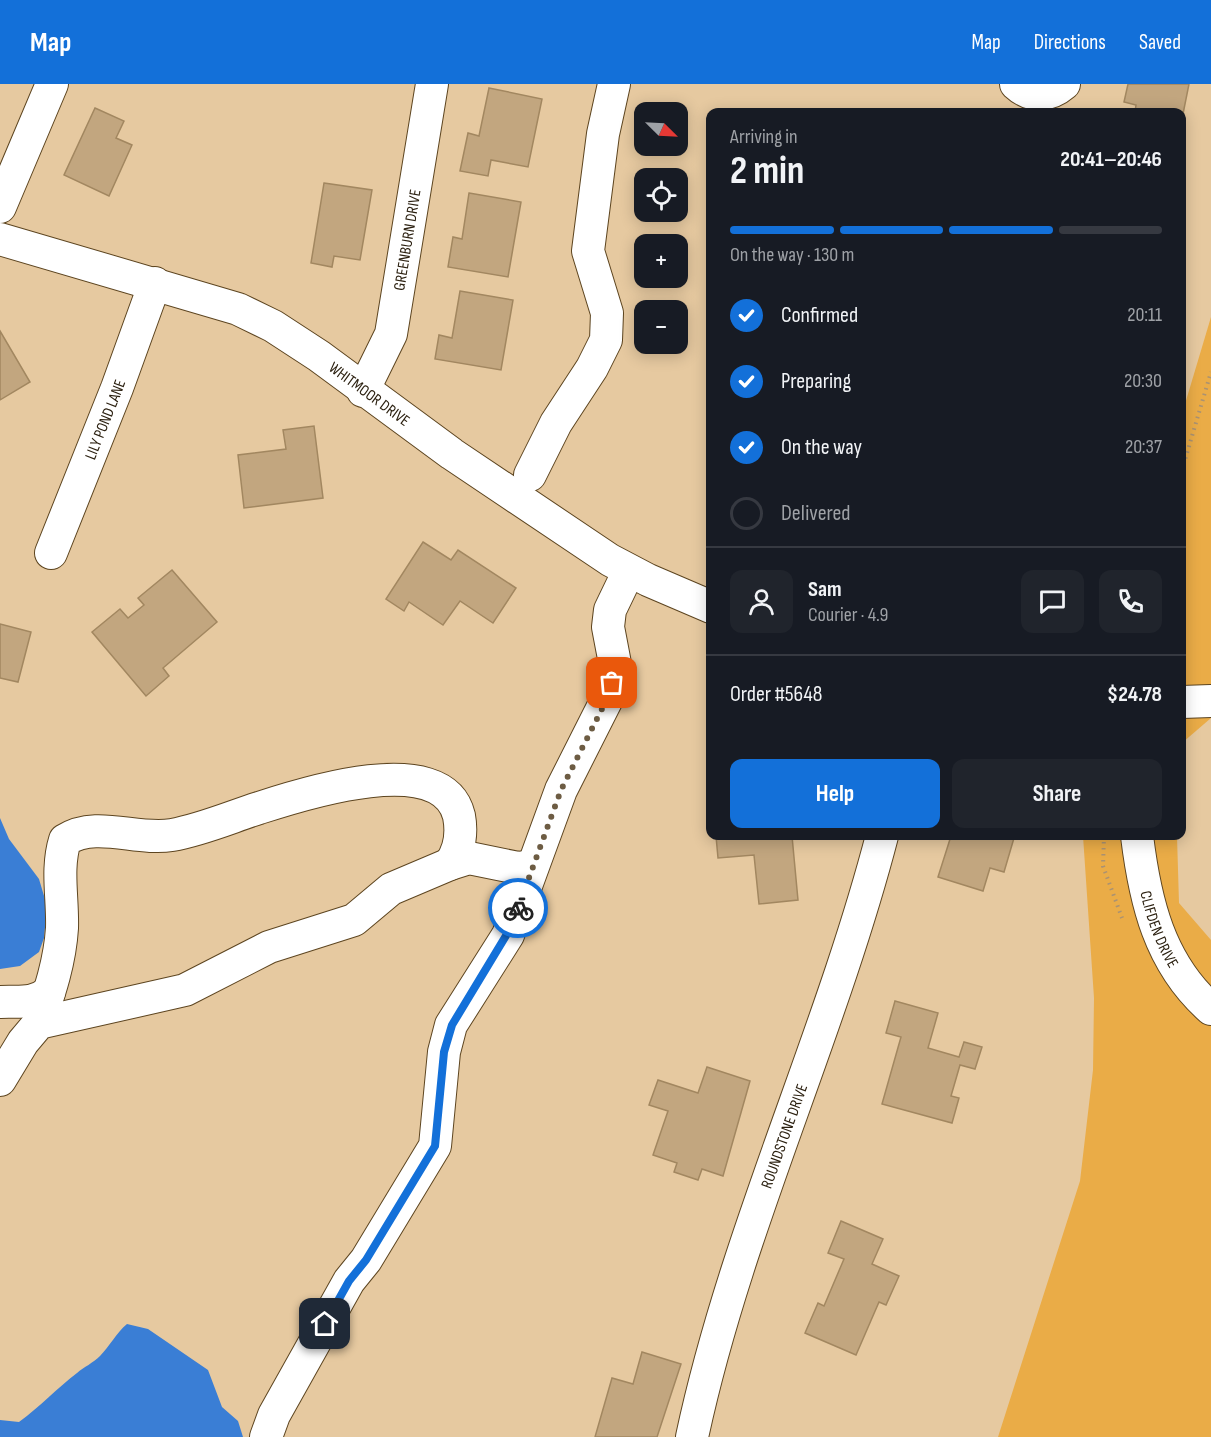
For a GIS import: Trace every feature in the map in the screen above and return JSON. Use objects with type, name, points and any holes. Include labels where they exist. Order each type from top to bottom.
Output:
[{"type":"street","points":[[0,207],[52,84]]},
{"type":"street","name":"GREENBURN DRIVE","points":[[363,391],[390,334],[432,84]]},
{"type":"street","points":[[530,475],[556,423],[592,368],[606,340],[607,313],[588,251],[603,134],[614,84]]},
{"type":"street","points":[[1016,84],[1032,94],[1059,96]]},
{"type":"street","name":"WHITMOOR DRIVE","points":[[0,239],[238,309],[273,326],[319,356],[363,391],[610,560],[648,580],[706,605]]},
{"type":"street","name":"LILY POND LANE","points":[[51,553],[117,388],[155,283]]},
{"type":"street","points":[[267,1437],[274,1415],[349,1281],[366,1260],[435,1146],[444,1052],[452,1025],[507,934],[561,790],[608,697],[616,669],[608,627],[610,610],[623,583]]},
{"type":"street","points":[[1186,702],[1211,701]]},
{"type":"street","points":[[0,1080],[22,1042],[39,1023],[58,964],[62,927],[60,857],[65,840],[79,831],[95,830],[146,837],[172,835],[338,785],[401,780],[437,787],[448,795],[457,808],[460,839],[450,864]]},
{"type":"street","name":"ROUNDSTONE DRIVE","points":[[693,1437],[706,1375],[764,1191],[863,908],[881,840]]},
{"type":"street","name":"CLIFDEN DRIVE","points":[[1138,840],[1153,923],[1175,966],[1211,1009]]},
{"type":"street","points":[[39,1023],[186,990],[269,947],[354,920],[391,889],[450,864],[469,858],[518,868],[532,866]]},
{"type":"street","points":[[0,1002],[24,1004],[40,999],[49,992]]},
{"type":"path","points":[[1186,456],[1211,372]]},
{"type":"shaded area","points":[[1211,317],[1211,718],[1186,740],[1186,401]]},
{"type":"shaded area","points":[[1083,840],[1177,840],[1179,903],[1211,940],[1211,1437],[998,1437],[1080,1181],[1093,1070],[1094,998]]},
{"type":"water","points":[[0,818],[9,839],[39,879],[47,906],[44,938],[39,952],[20,966],[0,969]]},
{"type":"water","points":[[127,1324],[148,1329],[208,1370],[222,1407],[238,1421],[243,1437],[0,1437],[0,1420],[19,1422],[104,1352]]},
{"type":"building","points":[[1128,84],[1189,84],[1184,108],[1136,108],[1136,105],[1124,102]]},
{"type":"building","points":[[489,88],[542,99],[528,167],[491,160],[488,176],[460,171],[468,133],[479,136]]},
{"type":"building","points":[[95,108],[124,121],[116,138],[132,145],[109,196],[64,175]]},
{"type":"building","points":[[324,183],[372,190],[360,260],[334,256],[332,267],[311,263]]},
{"type":"building","points":[[469,193],[521,202],[508,277],[448,267],[453,237],[462,239]]},
{"type":"building","points":[[460,291],[513,300],[501,370],[435,359],[439,335],[452,338]]},
{"type":"building","points":[[0,331],[30,382],[0,400]]},
{"type":"building","points":[[314,426],[323,498],[244,508],[238,455],[286,449],[283,430]]},
{"type":"building","points":[[423,542],[451,560],[458,550],[516,588],[493,623],[460,601],[443,625],[409,602],[404,611],[386,599]]},
{"type":"building","points":[[172,570],[217,622],[163,668],[169,676],[146,696],[92,632],[120,609],[128,618],[144,605],[138,598]]},
{"type":"building","points":[[0,624],[31,632],[18,682],[0,678]]},
{"type":"building","points":[[716,840],[792,840],[798,900],[759,904],[754,855],[718,858]]},
{"type":"building","points":[[950,840],[1013,840],[1004,872],[990,868],[983,891],[938,877]]},
{"type":"building","points":[[895,1001],[938,1013],[928,1048],[959,1057],[964,1042],[982,1047],[975,1069],[960,1065],[951,1096],[959,1098],[952,1123],[882,1104],[901,1037],[886,1033]]},
{"type":"building","points":[[707,1067],[750,1081],[723,1176],[702,1169],[698,1180],[674,1172],[677,1163],[653,1155],[668,1111],[649,1105],[658,1080],[698,1093]]},
{"type":"building","points":[[841,1221],[883,1239],[872,1264],[899,1276],[886,1305],[879,1302],[856,1355],[805,1333],[818,1303],[824,1306],[844,1259],[828,1253]]},
{"type":"building","points":[[642,1352],[681,1364],[657,1437],[595,1437],[612,1378],[633,1384]]},
{"type":"way so far","points":[[518,908],[561,790],[608,697],[612,683]]},
{"type":"route","points":[[325,1324],[349,1281],[366,1260],[435,1146],[439,1124],[444,1052],[452,1025],[507,934],[518,908]]}]
